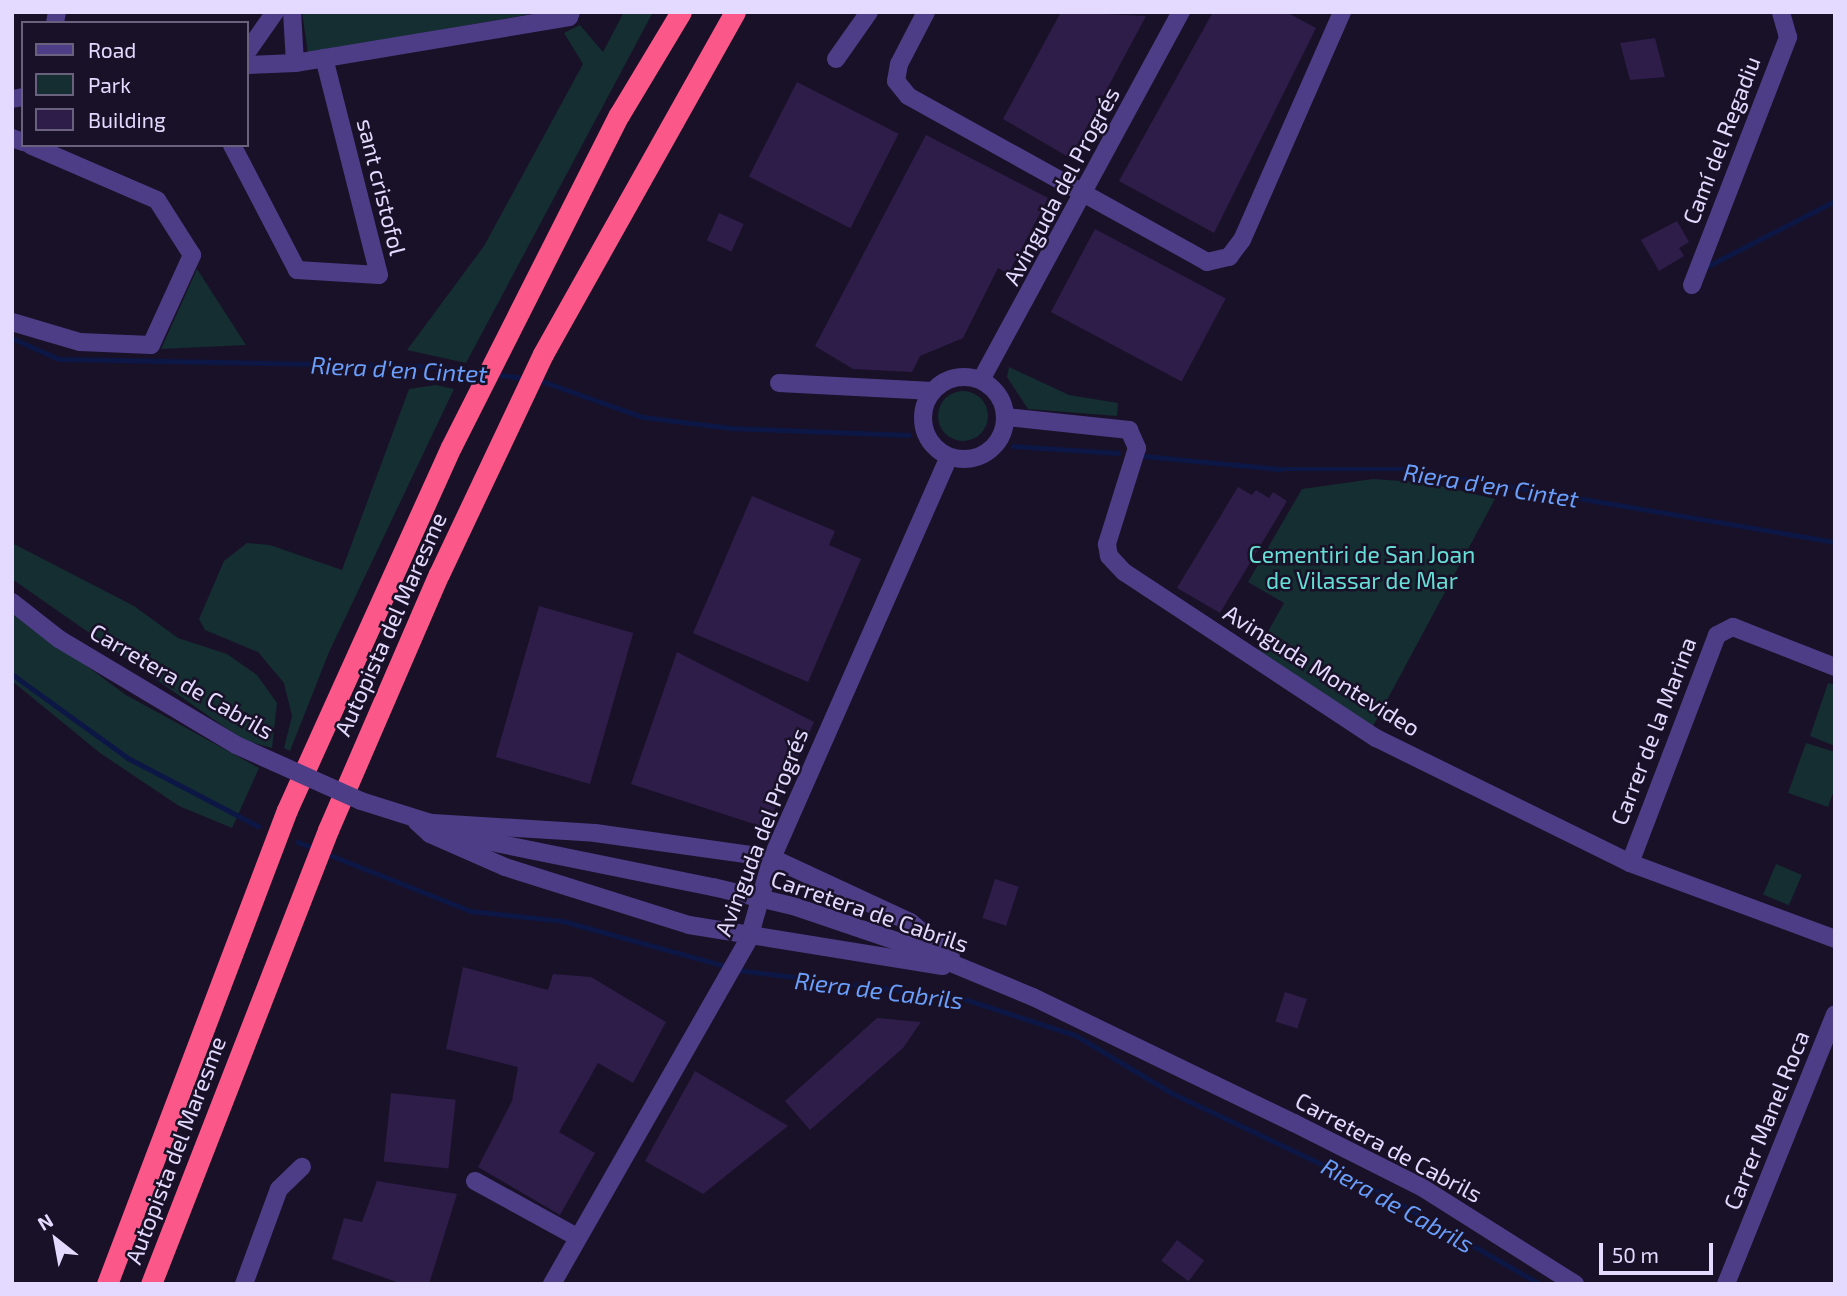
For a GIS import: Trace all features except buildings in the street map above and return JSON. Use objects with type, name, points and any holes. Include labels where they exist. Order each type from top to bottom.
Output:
[{"type":"highway","name":"Autopista del Maresme","points":[[107,1284],[287,810],[452,447],[510,328],[619,115],[681,12]]},
{"type":"highway","name":"Autopista del Maresme","points":[[151,1284],[328,830],[491,466],[543,354],[735,12]]},
{"type":"street","points":[[248,51],[275,12]]},
{"type":"street","points":[[292,12],[295,63]]},
{"type":"street","points":[[248,65],[295,63],[569,17],[571,12]]},
{"type":"street","points":[[836,60],[869,12]]},
{"type":"street","name":"Avinguda del Progrés","points":[[981,380],[1181,12]]},
{"type":"street","points":[[918,15],[896,81],[908,96],[1207,262],[1229,257],[1242,240],[1342,12]]},
{"type":"street","name":"Camí del Regadiu","points":[[1692,285],[1788,37],[1781,12]]},
{"type":"street","name":"sant cristofol","points":[[233,147],[297,270],[379,275],[324,58]]},
{"type":"street","points":[[12,322],[80,342],[152,345],[192,255],[157,200],[35,147]]},
{"type":"street","points":[[779,383],[933,391],[960,377],[981,380],[1000,397],[1006,417],[990,450],[964,460],[949,457],[933,446],[923,427],[923,409],[933,391]]},
{"type":"street","name":"Avinguda Montevideo","points":[[1006,417],[1129,430],[1137,448],[1107,544],[1109,556],[1124,572],[1376,738],[1630,863],[1835,939]]},
{"type":"street","name":"Avinguda del Progrés","points":[[552,1284],[749,938],[772,858],[949,457]]},
{"type":"street","name":"Carretera de Cabrils","points":[[12,602],[59,639],[236,745],[361,801],[417,822],[796,907],[967,970],[1423,1188],[1575,1284]]},
{"type":"street","name":"Carrer de la Marina","points":[[1630,863],[1717,635],[1733,627],[1835,667]]},
{"type":"street","points":[[417,822],[595,833],[772,858],[910,922],[967,970]]},
{"type":"street","points":[[417,822],[430,834],[505,867],[689,925],[749,938],[967,970]]},
{"type":"street","name":"Carrer Manel Roca","points":[[1726,1284],[1835,1014]]},
{"type":"street","points":[[244,1284],[279,1189],[302,1167]]},
{"type":"street","points":[[475,1181],[577,1237]]},
{"type":"green space","points":[[302,12],[543,12],[308,53]]},
{"type":"green space","points":[[624,12],[653,12],[466,363],[407,350],[484,246],[583,64],[564,33],[580,25],[603,52]]},
{"type":"green space","points":[[197,269],[246,345],[161,349]]},
{"type":"green space","points":[[1009,367],[1069,395],[1118,403],[1117,416],[1028,409],[1007,377]]},
{"type":"green space","points":[[436,385],[454,389],[329,652],[290,751],[284,748],[292,716],[284,683],[258,652],[205,630],[199,619],[224,561],[247,543],[270,545],[342,570],[409,389]]},
{"type":"green space","points":[[963,391],[981,398],[988,416],[981,434],[963,441],[945,434],[938,416],[945,398]]},
{"type":"green space","name":"Cementiri de San Joan de Vilassar de Mar","points":[[1373,479],[1428,483],[1495,499],[1372,728],[1256,653],[1284,603],[1248,582],[1302,489]]},
{"type":"green space","points":[[12,543],[134,606],[178,638],[227,654],[257,675],[277,703],[272,748],[243,740],[12,579]]},
{"type":"green space","points":[[12,611],[126,695],[259,768],[232,828],[179,806],[100,753],[12,681]]},
{"type":"green space","points":[[1828,683],[1835,685],[1835,746],[1810,736]]},
{"type":"green space","points":[[1806,743],[1835,752],[1835,788],[1828,807],[1788,793]]},
{"type":"green space","points":[[1776,864],[1802,875],[1789,905],[1763,894]]},
{"type":"waterway","points":[[1704,268],[1835,201]]},
{"type":"waterway","name":"Riera d'en Cintet","points":[[12,338],[59,359],[432,366],[482,372]]},
{"type":"waterway","name":"Riera d'en Cintet","points":[[494,374],[524,378]]},
{"type":"waterway","name":"Riera d'en Cintet","points":[[539,380],[643,417],[730,428],[909,435]]},
{"type":"waterway","name":"Riera d'en Cintet","points":[[1013,446],[1118,453]]},
{"type":"waterway","name":"Riera d'en Cintet","points":[[1144,456],[1280,469],[1408,469],[1835,542]]},
{"type":"waterway","name":"Riera de Cabrils","points":[[12,674],[128,758],[258,826]]},
{"type":"waterway","name":"Riera de Cabrils","points":[[298,842],[314,848]]},
{"type":"waterway","name":"Riera de Cabrils","points":[[325,853],[471,911],[563,921],[729,967]]},
{"type":"waterway","name":"Riera de Cabrils","points":[[737,970],[958,997],[1075,1035],[1172,1093],[1376,1190],[1540,1284]]}]
